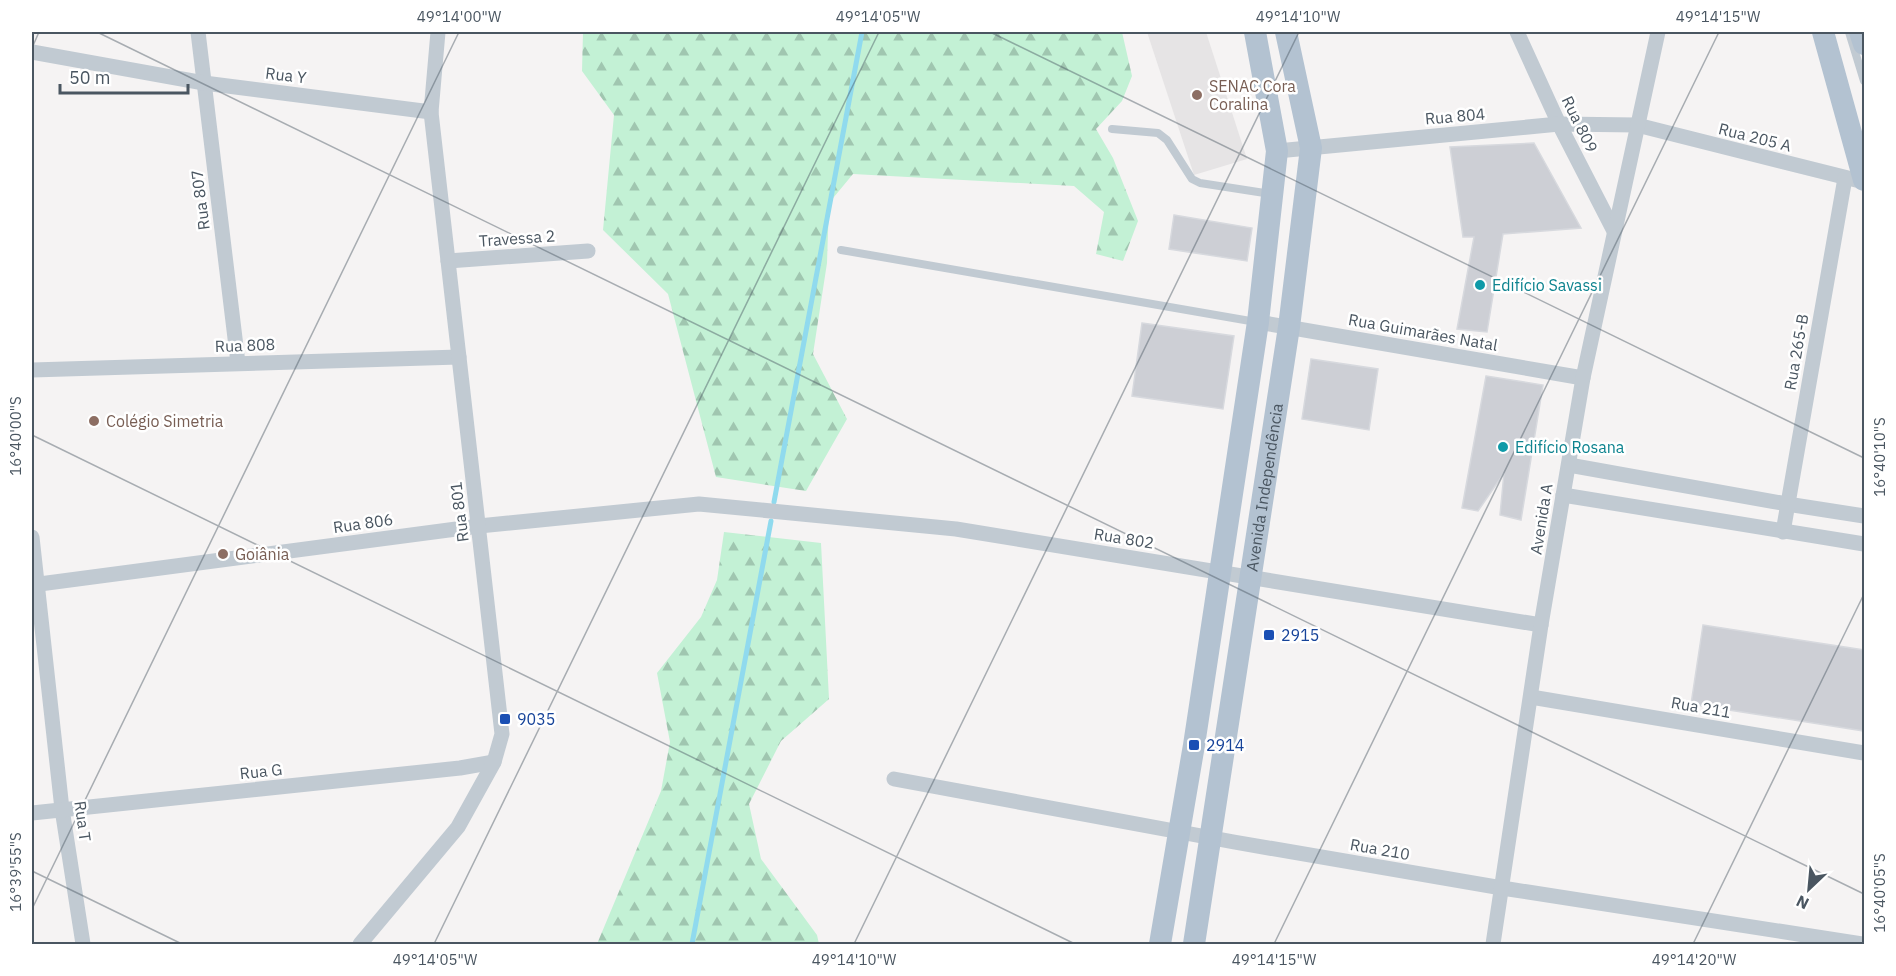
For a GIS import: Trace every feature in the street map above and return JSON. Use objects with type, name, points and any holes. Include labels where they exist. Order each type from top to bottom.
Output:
[{"type":"main road","name":"Avenida Independência","points":[[1160,945],[1180,833],[1258,322],[1277,151],[1255,32]]},
{"type":"main road","name":"Avenida Independência","points":[[1194,945],[1289,327],[1311,148],[1286,32]]},
{"type":"main road","points":[[1823,32],[1858,180]]},
{"type":"main road","points":[[1860,32],[1864,44]]},
{"type":"street","name":"Rua 807","points":[[198,32],[238,363]]},
{"type":"street","name":"Rua 801","points":[[360,945],[458,827],[494,762],[502,735],[431,112],[438,32]]},
{"type":"street","name":"Rua 809","points":[[1517,32],[1558,124],[1614,231]]},
{"type":"street","name":"Avenida A","points":[[1493,945],[1541,626],[1583,378],[1658,32]]},
{"type":"street","name":"Rua Y","points":[[32,52],[204,83],[431,112]]},
{"type":"street","name":"Rua 804","points":[[1277,151],[1558,124],[1637,125]]},
{"type":"street","name":"Rua 205 A","points":[[1637,125],[1858,180]]},
{"type":"street","name":"Rua 265-B","points":[[1783,532],[1787,504],[1858,180]]},
{"type":"street","name":"Travessa 2","points":[[448,261],[588,251]]},
{"type":"street","name":"Rua Guimarães Natal","points":[[1258,322],[1583,378]]},
{"type":"street","name":"Rua 808","points":[[32,370],[459,357]]},
{"type":"street","points":[[1569,465],[1864,516]]},
{"type":"street","points":[[1563,495],[1864,544]]},
{"type":"street","name":"Rua 802","points":[[699,504],[956,529],[1541,626]]},
{"type":"street","name":"Rua 806","points":[[34,584],[479,526],[699,504]]},
{"type":"street","name":"Rua T","points":[[32,537],[34,584],[62,809],[83,945]]},
{"type":"street","name":"Rua 211","points":[[1531,697],[1864,753]]},
{"type":"street","name":"Rua G","points":[[32,813],[460,768],[494,762]]},
{"type":"street","name":"Rua 210","points":[[894,779],[1180,833],[1502,888],[1862,945]]},
{"type":"lane","points":[[1849,32],[1864,81]]},
{"type":"lane","points":[[1112,129],[1158,133],[1167,140],[1191,179],[1200,183],[1272,194]]},
{"type":"lane","points":[[841,250],[1258,322]]},
{"type":"shaded area","name":"SENAC Cora Coralina","points":[[1147,32],[1206,32],[1247,159],[1194,175]]},
{"type":"green space","points":[[583,32],[1122,32],[1132,76],[1122,101],[1096,129],[1113,158],[1138,221],[1123,261],[1096,254],[1104,212],[1074,186],[853,174],[829,203],[827,263],[813,354],[847,419],[806,491],[716,477],[668,294],[603,230],[614,115],[582,71]]},
{"type":"green space","points":[[724,532],[821,543],[829,699],[781,741],[749,804],[761,859],[817,935],[819,944],[597,944],[661,791],[670,742],[657,673],[701,617],[717,580]]},
{"type":"building","points":[[1534,143],[1581,228],[1503,234],[1487,332],[1457,329],[1474,237],[1463,237],[1450,147]]},
{"type":"building","points":[[1174,215],[1252,228],[1247,261],[1169,249]]},
{"type":"building","points":[[1142,323],[1234,336],[1223,409],[1132,396]]},
{"type":"building","points":[[1311,359],[1378,369],[1369,430],[1302,419]]},
{"type":"building","name":"Edifício Rosana","points":[[1486,376],[1543,385],[1521,520],[1500,515],[1504,473],[1478,511],[1462,508]]},
{"type":"building","points":[[1703,625],[1864,650],[1864,731],[1691,704]]},
{"type":"waterway","points":[[774,502],[862,32]]},
{"type":"waterway","points":[[692,944],[771,521]]},
{"type":"place","name":"SENAC Cora Coralina","points":[[1197,95]]},
{"type":"place","name":"Edifício Savassi","points":[[1480,285]]},
{"type":"place","name":"Colégio Simetria","points":[[94,421]]},
{"type":"place","name":"Edifício Rosana","points":[[1503,447]]},
{"type":"place","name":"Goiânia","points":[[223,554]]},
{"type":"place","name":"2915","points":[[1269,635]]},
{"type":"place","name":"9035","points":[[505,719]]},
{"type":"place","name":"2914","points":[[1194,745]]}]
